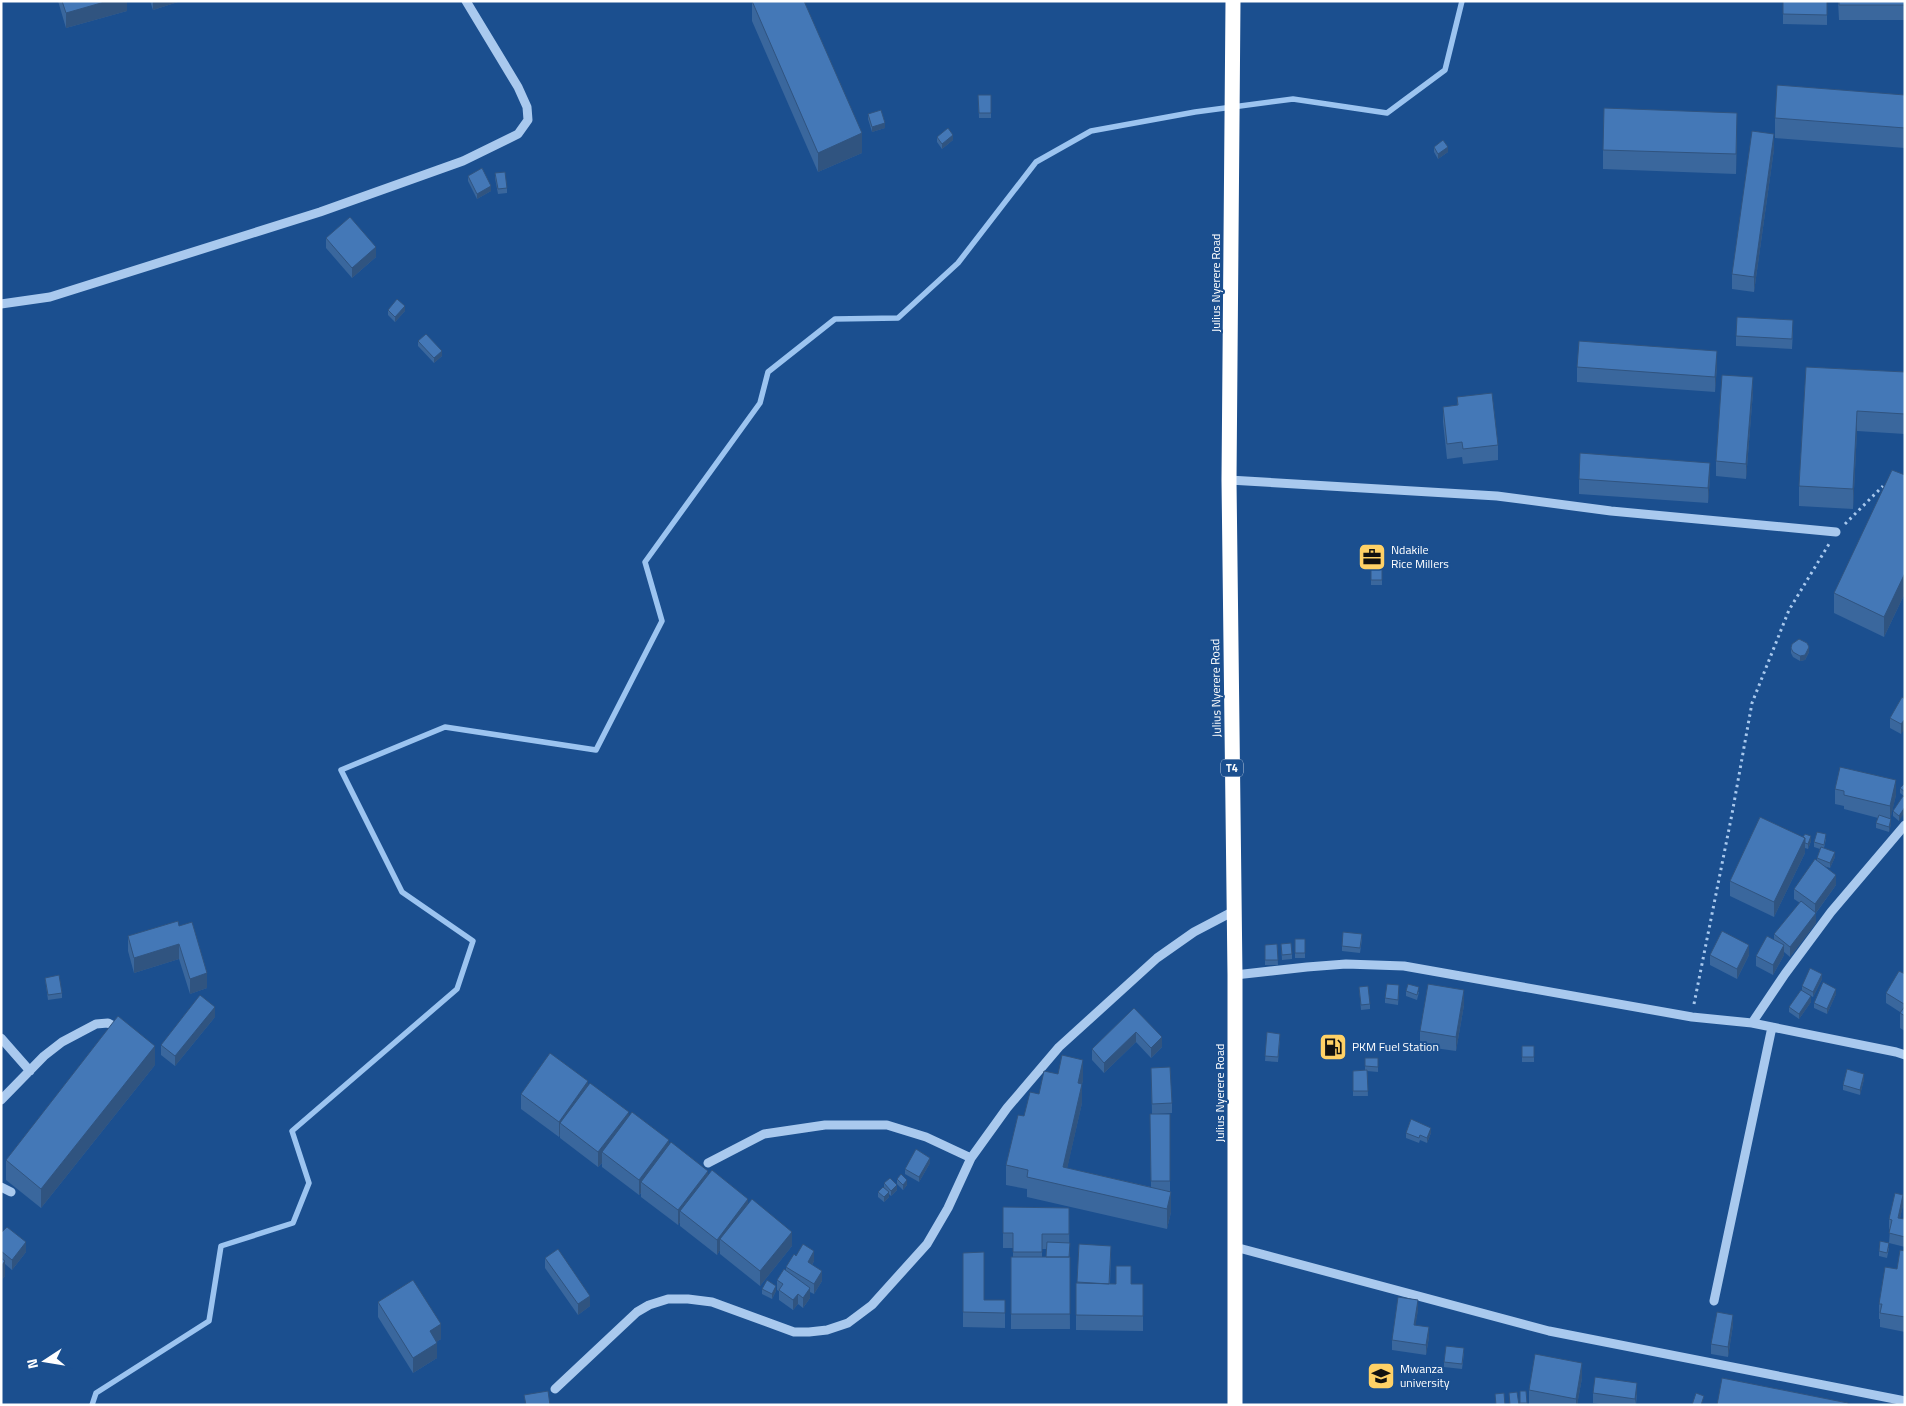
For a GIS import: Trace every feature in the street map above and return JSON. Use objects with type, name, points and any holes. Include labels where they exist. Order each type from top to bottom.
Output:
[{"type":"highway","name":"Julius Nyerere Road","points":[[1233,1],[1229,480],[1235,975],[1235,1405]]},
{"type":"street","points":[[1,304],[50,297],[320,212],[463,161],[518,134],[528,120],[527,107],[518,87],[466,1]]},
{"type":"street","points":[[1229,480],[1497,496],[1611,511],[1836,532]]},
{"type":"street","points":[[1752,1024],[1785,974],[1831,912],[1905,825]]},
{"type":"street","points":[[555,1389],[637,1312],[649,1305],[668,1299],[712,1302],[794,1332],[827,1330],[848,1323],[872,1306],[926,1244],[948,1208],[971,1158],[1007,1108],[1059,1047],[1157,958],[1194,932],[1234,911]]},
{"type":"street","points":[[1235,975],[1307,966],[1346,964],[1404,966],[1692,1017],[1772,1027],[1905,1055]]},
{"type":"street","points":[[1,1100],[44,1056],[62,1042],[96,1024],[108,1023],[119,1028],[126,1035]]},
{"type":"street","points":[[1714,1301],[1772,1027]]},
{"type":"street","points":[[1,1038],[30,1071]]},
{"type":"street","points":[[708,1163],[764,1134],[825,1125],[887,1125],[926,1137],[971,1158]]},
{"type":"street","points":[[1,1187],[12,1192]]},
{"type":"street","points":[[1235,1247],[1550,1331],[1905,1401]]},
{"type":"path","points":[[1692,1017],[1752,702],[1788,610],[1836,532],[1883,486]]},
{"type":"building","points":[[62,1],[108,1],[66,13]]},
{"type":"building","points":[[752,1],[804,1],[862,133],[818,153]]},
{"type":"building","points":[[1783,1],[1827,1],[1827,15],[1783,14]]},
{"type":"building","points":[[1839,1],[1905,1],[1905,5],[1839,5]]},
{"type":"building","points":[[1777,85],[1905,95],[1905,128],[1775,118]]},
{"type":"building","points":[[978,95],[991,95],[991,113],[979,113]]},
{"type":"building","points":[[1604,108],[1737,113],[1736,154],[1603,150]]},
{"type":"building","points":[[881,110],[885,123],[872,127],[868,114]]},
{"type":"building","points":[[948,128],[953,135],[942,144],[937,137]]},
{"type":"building","points":[[1752,131],[1774,134],[1754,277],[1732,274]]},
{"type":"building","points":[[1443,140],[1448,147],[1438,154],[1434,147]]},
{"type":"building","points":[[482,168],[491,186],[477,194],[468,176]]},
{"type":"building","points":[[505,172],[507,188],[498,189],[495,173]]},
{"type":"building","points":[[350,217],[376,247],[352,268],[326,238]]},
{"type":"building","points":[[397,299],[405,306],[395,317],[388,310]]},
{"type":"building","points":[[1737,317],[1793,320],[1792,339],[1736,336]]},
{"type":"building","points":[[426,334],[442,351],[434,358],[418,341]]},
{"type":"building","points":[[1579,341],[1717,351],[1715,377],[1577,367]]},
{"type":"building","points":[[1806,367],[1905,372],[1905,414],[1857,411],[1853,489],[1799,486]]},
{"type":"building","points":[[1722,375],[1753,377],[1746,464],[1716,461]]},
{"type":"building","points":[[1492,393],[1498,445],[1463,449],[1462,442],[1447,444],[1443,407],[1458,405],[1457,397]]},
{"type":"building","points":[[1580,453],[1710,463],[1708,488],[1579,479]]},
{"type":"building","points":[[1892,470],[1905,475],[1905,573],[1884,617],[1834,593]]},
{"type":"building","points":[[1371,552],[1382,552],[1382,580],[1371,580]]},
{"type":"building","points":[[1799,639],[1807,643],[1809,647],[1805,655],[1800,656],[1793,652],[1791,648],[1792,644]]},
{"type":"building","points":[[1902,697],[1905,699],[1905,719],[1901,724],[1890,718]]},
{"type":"building","points":[[1840,767],[1896,780],[1890,806],[1844,795],[1844,791],[1835,789]]},
{"type":"building","points":[[1905,783],[1905,792],[1900,788]]},
{"type":"building","points":[[1903,796],[1905,798],[1905,807],[1899,816],[1893,811]]},
{"type":"building","points":[[1879,815],[1891,819],[1889,827],[1876,823]]},
{"type":"building","points":[[1760,817],[1805,838],[1774,902],[1730,881]]},
{"type":"building","points":[[1817,832],[1826,834],[1824,845],[1814,842]]},
{"type":"building","points":[[1805,834],[1811,836],[1808,844],[1805,843],[1805,838],[1803,837]]},
{"type":"building","points":[[1821,847],[1835,852],[1830,863],[1817,858]]},
{"type":"building","points":[[1815,859],[1836,875],[1815,904],[1794,889]]},
{"type":"building","points":[[1801,901],[1816,913],[1790,947],[1774,934]]},
{"type":"building","points":[[178,921],[179,926],[192,922],[207,973],[190,979],[179,944],[134,958],[128,936]]},
{"type":"building","points":[[1722,931],[1749,945],[1737,969],[1710,955]]},
{"type":"building","points":[[1343,932],[1362,934],[1360,948],[1342,946]]},
{"type":"building","points":[[1767,936],[1784,945],[1773,965],[1756,956]]},
{"type":"building","points":[[1295,939],[1305,939],[1305,953],[1295,953]]},
{"type":"building","points":[[1291,943],[1292,954],[1282,955],[1281,944]]},
{"type":"building","points":[[1277,944],[1278,960],[1265,960],[1265,945]]},
{"type":"building","points":[[1810,968],[1822,974],[1813,992],[1802,986]]},
{"type":"building","points":[[1899,971],[1905,974],[1904,1004],[1886,993]]},
{"type":"building","points":[[59,975],[62,993],[48,995],[45,978]]},
{"type":"building","points":[[1823,982],[1836,989],[1827,1009],[1814,1003]]},
{"type":"building","points":[[1387,984],[1399,985],[1398,1000],[1385,998]]},
{"type":"building","points":[[1408,984],[1419,987],[1417,995],[1406,991]]},
{"type":"building","points":[[1428,984],[1464,990],[1456,1037],[1420,1031]]},
{"type":"building","points":[[1368,986],[1370,1004],[1361,1005],[1359,987]]},
{"type":"building","points":[[1801,990],[1811,996],[1799,1014],[1789,1007]]},
{"type":"building","points":[[200,995],[215,1007],[175,1056],[161,1045]]},
{"type":"building","points":[[1905,1006],[1905,1016],[1900,1013]]},
{"type":"building","points":[[1134,1008],[1162,1037],[1151,1048],[1136,1032],[1104,1063],[1092,1049]]},
{"type":"building","points":[[118,1016],[155,1046],[41,1189],[6,1160]]},
{"type":"building","points":[[1267,1032],[1280,1034],[1278,1057],[1265,1056]]},
{"type":"building","points":[[1522,1046],[1534,1046],[1534,1057],[1522,1057]]},
{"type":"building","points":[[550,1053],[588,1081],[559,1122],[521,1094]]},
{"type":"building","points":[[1062,1055],[1083,1060],[1078,1083],[1082,1084],[1063,1167],[1171,1192],[1167,1209],[1027,1177],[1028,1170],[1006,1165],[1018,1115],[1024,1116],[1030,1092],[1039,1094],[1044,1071],[1058,1074]]},
{"type":"building","points":[[1365,1058],[1378,1058],[1378,1067],[1365,1066]]},
{"type":"building","points":[[1170,1067],[1172,1103],[1152,1104],[1151,1068]]},
{"type":"building","points":[[1847,1069],[1864,1074],[1860,1090],[1843,1085]]},
{"type":"building","points":[[1367,1070],[1368,1091],[1353,1091],[1353,1071]]},
{"type":"building","points":[[590,1083],[629,1112],[598,1152],[560,1123]]},
{"type":"building","points":[[632,1112],[669,1140],[639,1180],[602,1152]]},
{"type":"building","points":[[1150,1114],[1170,1114],[1170,1181],[1151,1181]]},
{"type":"building","points":[[1411,1119],[1431,1128],[1427,1138],[1420,1135],[1419,1138],[1406,1133]]},
{"type":"building","points":[[671,1142],[708,1171],[678,1210],[641,1182]]},
{"type":"building","points":[[916,1149],[930,1158],[919,1177],[905,1169]]},
{"type":"building","points":[[712,1170],[748,1199],[717,1240],[680,1211]]},
{"type":"building","points":[[901,1174],[907,1180],[903,1185],[897,1179]]},
{"type":"building","points":[[890,1178],[897,1185],[891,1191],[884,1183]]},
{"type":"building","points":[[883,1187],[889,1192],[884,1197],[878,1192]]},
{"type":"building","points":[[1895,1193],[1903,1195],[1898,1218],[1905,1219],[1905,1237],[1889,1233],[1892,1220],[1889,1219]]},
{"type":"building","points":[[752,1199],[792,1232],[760,1271],[720,1239]]},
{"type":"building","points":[[1003,1207],[1069,1208],[1069,1234],[1042,1234],[1042,1252],[1013,1252],[1013,1233],[1003,1233]]},
{"type":"building","points":[[7,1227],[26,1242],[12,1260],[1,1251],[1,1233]]},
{"type":"building","points":[[1880,1241],[1889,1243],[1887,1253],[1879,1251]]},
{"type":"building","points":[[1047,1242],[1070,1243],[1069,1257],[1046,1257]]},
{"type":"building","points":[[803,1244],[814,1251],[808,1262],[822,1271],[814,1284],[786,1267],[794,1254],[796,1256]]},
{"type":"building","points":[[1079,1244],[1111,1246],[1109,1284],[1077,1282]]},
{"type":"building","points":[[558,1249],[590,1296],[578,1304],[545,1258]]},
{"type":"building","points":[[1900,1250],[1905,1251],[1905,1317],[1880,1313],[1882,1304],[1879,1304],[1885,1267],[1897,1269]]},
{"type":"building","points":[[984,1252],[984,1300],[1005,1300],[1005,1313],[963,1312],[963,1253]]},
{"type":"building","points":[[1011,1257],[1070,1257],[1070,1314],[1011,1314]]},
{"type":"building","points":[[1,1258],[5,1261],[1,1266]]},
{"type":"building","points":[[1116,1266],[1131,1266],[1131,1284],[1143,1284],[1143,1316],[1076,1315],[1076,1283],[1116,1284]]},
{"type":"building","points":[[784,1269],[810,1288],[803,1298],[798,1294],[793,1300],[779,1290],[783,1284],[777,1280]]},
{"type":"building","points":[[413,1280],[441,1324],[430,1331],[437,1343],[413,1358],[378,1302]]},
{"type":"building","points":[[767,1280],[776,1286],[772,1294],[762,1289]]},
{"type":"building","points":[[1398,1297],[1418,1300],[1414,1325],[1429,1327],[1426,1345],[1392,1340]]},
{"type":"building","points":[[1717,1312],[1733,1315],[1728,1347],[1711,1344]]},
{"type":"building","points":[[1446,1346],[1464,1348],[1462,1364],[1444,1362]]},
{"type":"building","points":[[1535,1354],[1582,1363],[1576,1399],[1529,1390]]},
{"type":"building","points":[[1595,1377],[1637,1383],[1635,1399],[1593,1393]]},
{"type":"building","points":[[1722,1378],[1848,1403],[1848,1405],[1717,1405]]},
{"type":"building","points":[[548,1391],[550,1405],[526,1405],[524,1395]]},
{"type":"building","points":[[1520,1391],[1526,1391],[1527,1403],[1520,1403]]},
{"type":"building","points":[[1517,1392],[1519,1405],[1510,1405],[1509,1393]]},
{"type":"building","points":[[1504,1393],[1505,1405],[1496,1405],[1495,1394]]},
{"type":"building","points":[[1696,1393],[1704,1396],[1701,1405],[1692,1405]]},
{"type":"waterway","points":[[92,1405],[96,1393],[209,1321],[221,1246],[293,1223],[309,1183],[292,1131],[457,989],[473,941],[402,892],[341,770],[445,727],[596,750],[662,621],[645,562],[760,403],[768,372],[835,319],[898,318],[958,263],[1036,162],[1091,131],[1195,112],[1293,99],[1387,113],[1445,70],[1462,1]]},
{"type":"place","name":"Ndakile Rice Millers","points":[[1372,557]]},
{"type":"place","name":"PKM Fuel Station","points":[[1333,1047]]},
{"type":"place","name":"Mwanza university","points":[[1381,1376]]}]
